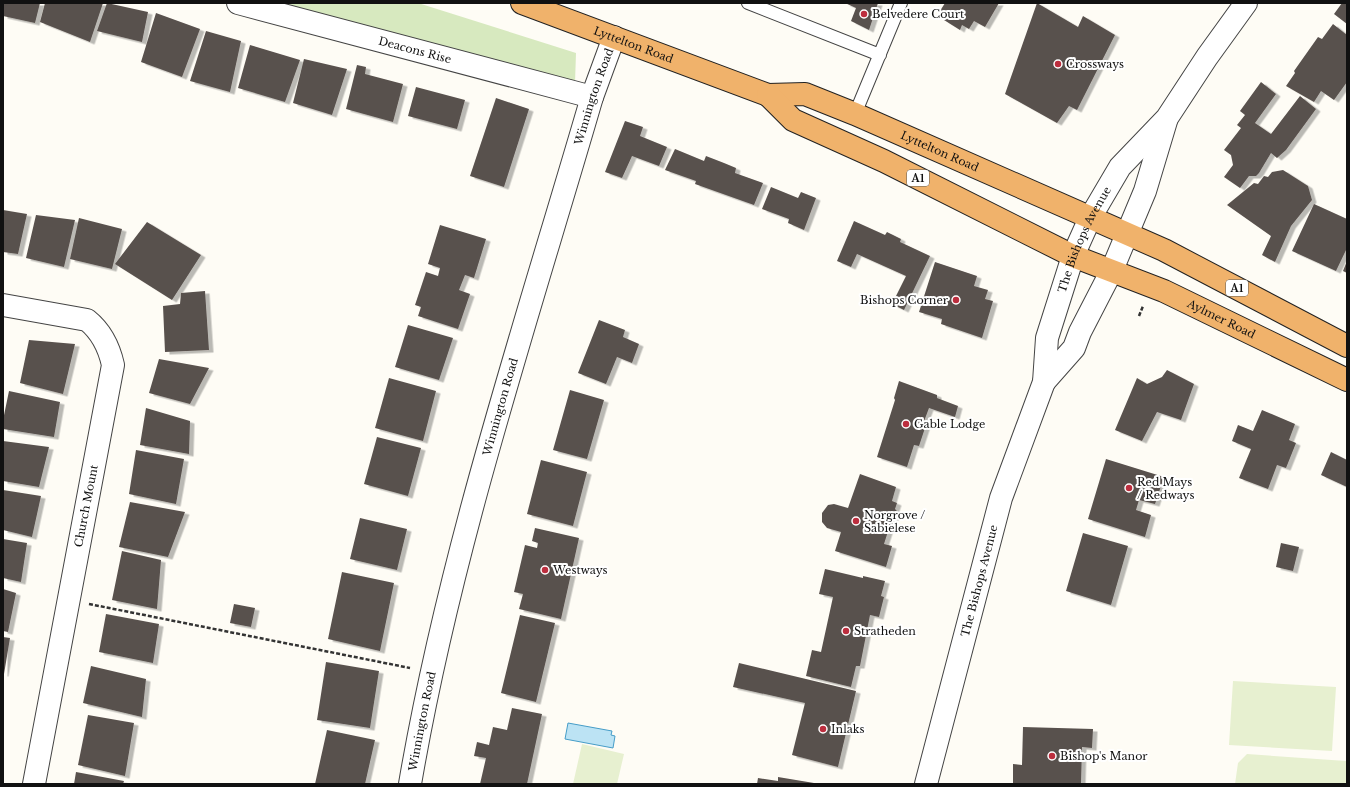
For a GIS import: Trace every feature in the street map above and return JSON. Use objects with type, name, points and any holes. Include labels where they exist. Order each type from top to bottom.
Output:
[{"type":"highway","name":"Lyttelton Road","points":[[522,3],[614,36],[768,95],[805,94],[855,114],[1108,226]]},
{"type":"highway","name":"Lyttelton Road","points":[[768,95],[793,120],[884,161],[1093,263]]},
{"type":"highway","name":"A1","points":[[1108,226],[1164,250],[1347,346]]},
{"type":"highway","name":"Aylmer Road","points":[[1093,263],[1164,292],[1347,380]]},
{"type":"street","name":"Deacons Rise","points":[[238,3],[592,98]]},
{"type":"street","name":"The Bishops Avenue","points":[[926,784],[1000,498],[1044,382],[1047,338],[1093,263],[1108,226],[1120,167],[1167,118],[1207,57],[1246,3]]},
{"type":"street","name":"Winnington Road","points":[[410,784],[432,672],[467,524],[592,98],[614,36]]},
{"type":"street","name":"The Bishops Avenue","points":[[1044,382],[1074,348],[1080,332],[1093,263],[1108,226],[1146,191],[1167,118]]},
{"type":"street","name":"Church Mount","points":[[3,305],[87,320],[95,326],[110,351],[113,365],[34,784]]},
{"type":"lane","points":[[748,3],[880,55]]},
{"type":"lane","points":[[855,114],[902,3]]},
{"type":"path","points":[[68,600],[432,672]]},
{"type":"green space","points":[[276,3],[418,3],[576,53],[575,83]]},
{"type":"green space","points":[[1233,681],[1336,687],[1332,751],[1229,745]]},
{"type":"green space","points":[[582,744],[624,754],[617,784],[573,784]]},
{"type":"green space","points":[[1247,754],[1346,761],[1347,784],[1235,784],[1238,763]]},
{"type":"water","points":[[568,723],[612,731],[611,735],[615,736],[613,748],[565,739]]},
{"type":"building","points":[[3,3],[40,3],[35,23],[3,16]]},
{"type":"building","points":[[45,3],[103,3],[90,42],[40,22]]},
{"type":"building","points":[[107,3],[148,12],[142,42],[97,31]]},
{"type":"building","name":"Belvedere Court","points":[[845,3],[878,3],[869,30],[851,21],[856,8]]},
{"type":"building","points":[[945,3],[999,3],[985,27],[974,21],[969,29],[962,25],[960,30],[944,20],[947,15],[940,11]]},
{"type":"building","name":"Crossways","points":[[1037,3],[1078,27],[1083,16],[1115,35],[1077,110],[1069,106],[1057,123],[1005,94]]},
{"type":"building","points":[[1342,3],[1347,3],[1347,24],[1334,14]]},
{"type":"building","points":[[156,13],[200,29],[182,77],[141,62]]},
{"type":"building","points":[[1333,24],[1347,35],[1347,82],[1334,100],[1321,91],[1314,102],[1286,86],[1295,73],[1294,71],[1318,37],[1322,39]]},
{"type":"building","points":[[206,31],[241,41],[230,92],[190,81]]},
{"type":"building","points":[[250,45],[300,60],[285,102],[238,88]]},
{"type":"building","points":[[304,59],[347,69],[332,115],[293,103]]},
{"type":"building","points":[[357,65],[366,67],[365,74],[403,84],[393,122],[346,109]]},
{"type":"building","points":[[1261,82],[1276,94],[1255,123],[1271,134],[1300,96],[1316,109],[1286,150],[1277,158],[1271,153],[1259,173],[1256,176],[1249,176],[1240,188],[1224,177],[1233,165],[1231,155],[1224,150],[1241,128],[1237,125],[1245,115],[1240,111]]},
{"type":"building","points":[[416,87],[465,100],[457,129],[408,116]]},
{"type":"building","points":[[496,98],[529,109],[504,187],[470,176]]},
{"type":"building","points":[[625,121],[643,127],[640,136],[667,147],[659,166],[632,156],[622,178],[605,172]]},
{"type":"building","points":[[675,149],[704,161],[706,156],[736,168],[735,173],[763,183],[754,205],[695,184],[696,181],[665,170]]},
{"type":"building","points":[[1283,170],[1308,186],[1312,200],[1291,226],[1275,262],[1262,255],[1271,236],[1227,205],[1254,183],[1258,184],[1264,176],[1268,177],[1272,172]]},
{"type":"building","points":[[771,187],[798,198],[801,192],[816,198],[804,230],[788,223],[789,219],[762,209]]},
{"type":"building","points":[[1314,204],[1347,219],[1347,248],[1336,271],[1292,251]]},
{"type":"building","points":[[3,210],[27,214],[18,254],[3,252]]},
{"type":"building","points":[[36,215],[75,220],[64,267],[26,258]]},
{"type":"building","points":[[79,218],[122,229],[112,269],[70,259]]},
{"type":"building","points":[[854,221],[885,235],[887,232],[901,239],[900,242],[930,256],[904,310],[892,304],[906,276],[857,254],[851,267],[837,261]]},
{"type":"building","points":[[147,222],[201,255],[172,300],[115,264]]},
{"type":"building","points":[[440,225],[486,239],[474,278],[465,275],[459,290],[470,294],[458,329],[418,316],[421,307],[415,305],[426,272],[438,276],[440,268],[428,264]]},
{"type":"building","points":[[1347,261],[1347,273],[1343,271]]},
{"type":"building","name":"Bishops Corner","points":[[935,262],[977,276],[974,286],[988,290],[985,299],[993,301],[982,338],[941,324],[942,319],[919,312]]},
{"type":"building","points":[[205,291],[209,350],[165,352],[163,306],[180,304],[181,293]]},
{"type":"building","points":[[599,320],[625,330],[623,337],[639,344],[632,363],[617,357],[606,384],[578,373]]},
{"type":"building","points":[[408,325],[453,338],[439,380],[395,367]]},
{"type":"building","points":[[29,340],[75,344],[63,394],[20,383]]},
{"type":"building","points":[[159,359],[209,368],[190,404],[149,393]]},
{"type":"building","points":[[1167,370],[1194,384],[1181,420],[1157,412],[1142,441],[1115,430],[1137,378],[1147,384],[1162,377]]},
{"type":"building","points":[[389,378],[436,391],[423,441],[375,428]]},
{"type":"building","name":"Gable Lodge","points":[[899,381],[937,395],[937,398],[958,406],[955,417],[929,408],[923,424],[926,425],[919,446],[914,445],[907,467],[877,457],[895,400],[894,398]]},
{"type":"building","points":[[570,390],[604,400],[587,459],[553,450]]},
{"type":"building","points":[[9,391],[60,402],[54,437],[3,429],[3,420]]},
{"type":"building","points":[[146,408],[190,421],[189,454],[140,445]]},
{"type":"building","points":[[1262,410],[1295,424],[1289,440],[1296,443],[1286,468],[1277,465],[1268,489],[1239,478],[1251,449],[1232,441],[1238,425],[1253,431]]},
{"type":"building","points":[[377,437],[421,448],[408,496],[364,484]]},
{"type":"building","points":[[3,441],[49,447],[39,487],[3,481]]},
{"type":"building","points":[[136,450],[184,459],[176,504],[129,494]]},
{"type":"building","points":[[1331,452],[1347,460],[1347,487],[1321,475]]},
{"type":"building","name":"Red Mays / Redways","points":[[1106,459],[1164,477],[1155,504],[1139,500],[1136,510],[1151,515],[1145,537],[1088,519]]},
{"type":"building","points":[[541,460],[587,472],[573,526],[527,514]]},
{"type":"building","name":"Norgrove / Sabielese","points":[[860,474],[896,487],[892,501],[897,503],[895,509],[898,512],[897,516],[892,519],[884,544],[892,546],[886,567],[835,551],[841,532],[827,528],[822,522],[822,513],[828,505],[834,504],[848,508]]},
{"type":"building","points":[[3,490],[41,496],[32,537],[3,530]]},
{"type":"building","points":[[130,502],[185,512],[168,557],[119,547]]},
{"type":"building","points":[[360,518],[407,529],[397,570],[350,559]]},
{"type":"building","name":"Westways","points":[[535,528],[579,538],[561,619],[519,609],[523,594],[514,592],[525,545],[537,548],[538,543],[532,541]]},
{"type":"building","points":[[1083,533],[1128,546],[1111,605],[1066,591]]},
{"type":"building","points":[[3,539],[27,543],[21,582],[3,578]]},
{"type":"building","points":[[1281,543],[1299,547],[1293,571],[1276,567]]},
{"type":"building","points":[[122,551],[161,560],[157,609],[112,600]]},
{"type":"building","name":"Stratheden","points":[[825,569],[863,578],[863,576],[885,581],[881,596],[884,597],[879,617],[870,615],[860,666],[856,666],[851,687],[806,676],[812,650],[821,652],[833,597],[819,594]]},
{"type":"building","points":[[342,572],[394,583],[380,651],[328,639]]},
{"type":"building","points":[[3,589],[16,593],[8,632],[3,631]]},
{"type":"building","points":[[234,604],[255,608],[251,627],[230,623]]},
{"type":"building","points":[[106,614],[159,624],[153,663],[99,652]]},
{"type":"building","points":[[520,615],[555,623],[536,702],[501,693]]},
{"type":"building","points":[[3,637],[10,638],[4,674],[3,674]]},
{"type":"building","points":[[326,662],[379,671],[370,728],[317,720]]},
{"type":"building","name":"Inlaks","points":[[739,663],[856,691],[838,767],[792,755],[805,703],[733,687]]},
{"type":"building","points":[[91,666],[146,679],[142,717],[83,703]]},
{"type":"building","points":[[512,708],[542,714],[527,784],[480,784],[486,758],[474,756],[477,742],[489,745],[493,727],[507,730]]},
{"type":"building","points":[[88,715],[134,723],[125,776],[78,765]]},
{"type":"building","name":"Bishop's Manor","points":[[1023,727],[1093,729],[1092,748],[1082,747],[1081,784],[1013,784],[1013,764],[1022,765]]},
{"type":"building","points":[[327,730],[375,740],[365,784],[315,784]]},
{"type":"building","points":[[76,772],[124,781],[123,784],[74,784]]},
{"type":"building","points":[[778,777],[814,784],[757,784],[758,778],[778,781]]},
{"type":"place","name":"Belvedere Court","points":[[864,14]]},
{"type":"place","name":"Crossways","points":[[1058,64]]},
{"type":"place","name":"Bishops Corner","points":[[956,300]]},
{"type":"place","name":"Gable Lodge","points":[[906,424]]},
{"type":"place","name":"Red Mays / Redways","points":[[1129,488]]},
{"type":"place","name":"Norgrove / Sabielese","points":[[856,521]]},
{"type":"place","name":"Westways","points":[[545,570]]},
{"type":"place","name":"Stratheden","points":[[846,631]]},
{"type":"place","name":"Inlaks","points":[[823,729]]},
{"type":"place","name":"Bishop's Manor","points":[[1052,756]]}]
